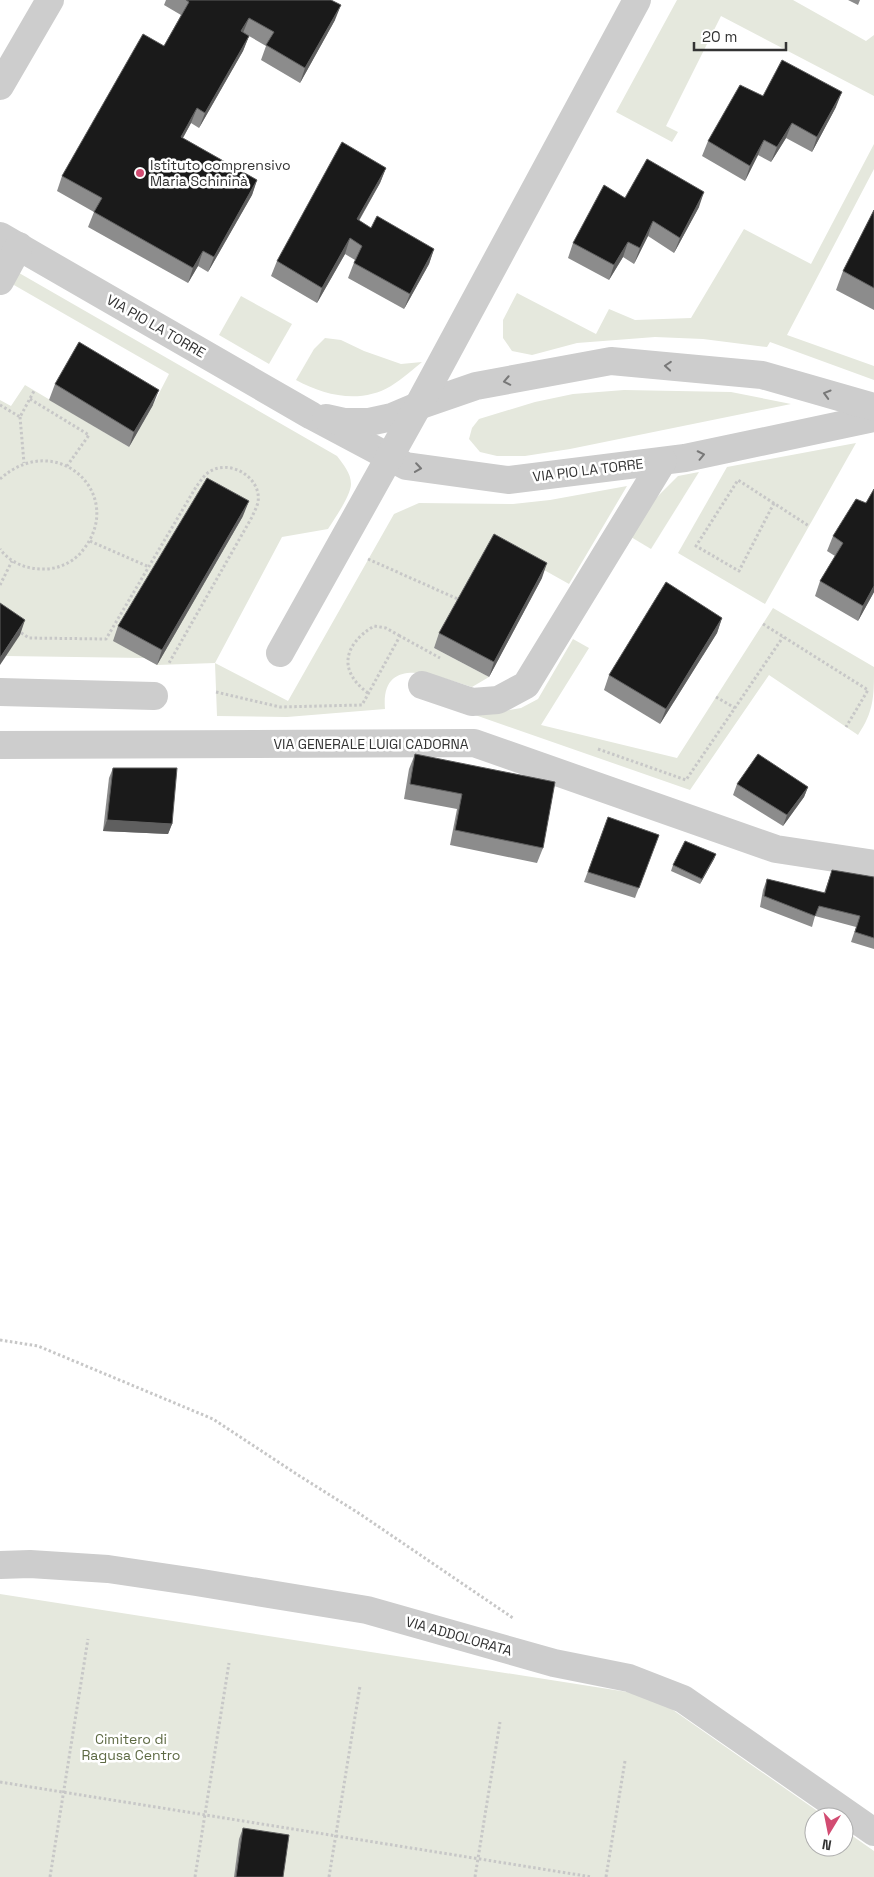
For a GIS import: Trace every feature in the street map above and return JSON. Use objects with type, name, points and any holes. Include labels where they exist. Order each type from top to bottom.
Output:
[{"type":"street","points":[[0,86],[50,0]]},
{"type":"street","points":[[280,653],[418,406],[637,0]]},
{"type":"street","points":[[0,281],[9,241]]},
{"type":"street","name":"VIA PIO LA TORRE","points":[[9,241],[312,416],[406,466],[508,480],[685,458],[874,418]]},
{"type":"street","name":"VIA PIO LA TORRE","points":[[312,416],[344,422],[369,422],[392,417],[476,386],[611,361],[762,375],[874,407]]},
{"type":"street","points":[[422,685],[472,702],[498,700],[526,685],[663,461]]},
{"type":"street","points":[[0,692],[154,696]]},
{"type":"street","name":"VIA GENERALE LUIGI CADORNA","points":[[0,745],[474,743],[776,848],[874,864]]},
{"type":"street","name":"VIA ADDOLORATA","points":[[0,1565],[30,1564],[108,1570],[206,1583],[368,1610],[554,1663],[629,1678],[683,1699],[874,1832]]},
{"type":"path","points":[[24,463],[20,417],[34,391]]},
{"type":"path","points":[[30,399],[89,435],[67,466]]},
{"type":"path","points":[[0,405],[20,417]]},
{"type":"path","points":[[0,479],[11,469],[24,463],[38,460],[52,461],[67,466],[87,483],[95,502],[97,514],[96,527],[90,541],[73,560],[52,568],[37,570],[12,561],[0,549]]},
{"type":"path","points":[[15,628],[29,638],[106,639],[196,487],[210,472],[226,468],[241,470],[255,483],[258,501],[252,517],[169,663]]},
{"type":"path","points":[[774,504],[739,570],[696,546],[738,480],[809,526]]},
{"type":"path","points":[[90,541],[149,567]]},
{"type":"path","points":[[368,559],[460,600]]},
{"type":"path","points":[[0,585],[12,561]]},
{"type":"path","points":[[764,624],[868,690],[846,727]]},
{"type":"path","points":[[368,694],[358,686],[350,674],[348,659],[353,644],[363,633],[374,626],[386,628],[448,662]]},
{"type":"path","points":[[216,692],[280,707],[362,705],[400,636]]},
{"type":"path","points":[[598,749],[686,780],[783,636]]},
{"type":"path","points":[[716,697],[734,708]]},
{"type":"path","points":[[0,1340],[38,1346],[213,1419],[298,1476],[360,1514],[521,1624]]},
{"type":"path","points":[[50,1877],[88,1639]]},
{"type":"path","points":[[194,1877],[229,1663]]},
{"type":"path","points":[[330,1877],[360,1686]]},
{"type":"path","points":[[475,1877],[500,1722]]},
{"type":"path","points":[[606,1877],[625,1761]]},
{"type":"path","points":[[0,1782],[592,1877]]},
{"type":"green space","points":[[677,0],[793,0],[866,41],[874,35],[874,96],[721,16],[666,126],[678,132],[672,142],[616,112]]},
{"type":"green space","points":[[874,144],[874,169],[787,335],[874,366],[874,380],[770,342],[767,347],[703,339],[655,337],[577,343],[532,355],[512,351],[503,338],[503,320],[517,293],[596,334],[609,309],[635,320],[691,318],[744,229],[811,264]]},
{"type":"green space","points":[[0,262],[337,456],[348,472],[351,480],[350,489],[328,529],[282,537],[215,663],[157,665],[145,658],[6,656],[0,622],[0,400],[11,406],[25,385],[129,447],[169,374],[0,277]]},
{"type":"green space","points":[[241,296],[292,324],[269,364],[219,335]]},
{"type":"green space","points":[[325,338],[341,340],[364,351],[401,364],[422,362],[391,386],[379,392],[355,396],[331,394],[296,380],[314,349]]},
{"type":"green space","points":[[624,390],[731,392],[791,404],[570,449],[525,456],[497,456],[480,452],[469,439],[472,428],[479,419],[535,402],[573,394]]},
{"type":"green space","points":[[856,443],[765,604],[678,553],[727,467]]},
{"type":"green space","points":[[699,472],[651,549],[631,537],[651,503],[678,476]]},
{"type":"green space","points":[[627,486],[569,584],[494,542],[434,648],[489,677],[472,687],[430,675],[402,674],[392,680],[386,691],[385,709],[287,717],[217,716],[215,663],[288,701],[394,514],[419,503],[513,504],[550,500]]},
{"type":"green space","points":[[773,608],[874,667],[872,703],[858,735],[769,675],[690,790],[458,709],[498,712],[521,708],[538,699],[573,639],[589,648],[541,725],[677,758]]},
{"type":"green space","name":"Cimitero di Ragusa Centro","points":[[0,1594],[653,1696],[812,1807],[804,1807],[804,1857],[854,1857],[854,1837],[874,1851],[874,1877],[0,1877]]},
{"type":"building","points":[[186,0],[331,0],[341,5],[305,68],[266,45],[274,32],[249,18],[241,31],[249,36],[205,113],[197,108],[181,137],[257,180],[214,257],[203,251],[193,268],[94,212],[102,198],[62,176],[143,34],[164,46],[189,2]]},
{"type":"building","points":[[782,60],[842,92],[817,137],[792,123],[777,147],[764,140],[750,166],[708,141],[740,85],[763,96]]},
{"type":"building","points":[[342,142],[386,168],[357,219],[371,228],[377,216],[434,249],[410,294],[354,263],[362,246],[350,238],[322,288],[277,261]]},
{"type":"building","points":[[647,159],[704,192],[680,238],[653,221],[640,248],[628,242],[614,265],[573,243],[604,185],[625,198]]},
{"type":"building","points":[[874,210],[874,288],[843,271]]},
{"type":"building","points":[[79,342],[159,390],[134,432],[55,384]]},
{"type":"building","points":[[207,478],[249,501],[162,650],[118,626]]},
{"type":"building","points":[[874,489],[874,586],[863,606],[820,581],[843,543],[833,536],[856,499],[866,503]]},
{"type":"building","points":[[494,534],[547,563],[494,662],[439,633]]},
{"type":"building","points":[[666,582],[722,618],[666,709],[609,675]]},
{"type":"building","points":[[0,603],[25,620],[0,658]]},
{"type":"building","points":[[415,754],[555,782],[543,848],[455,830],[462,794],[410,784]]},
{"type":"building","points":[[758,754],[808,787],[787,815],[737,784]]},
{"type":"building","points":[[113,768],[177,768],[172,824],[107,820]]},
{"type":"building","points":[[608,817],[659,835],[639,888],[588,872]]},
{"type":"building","points":[[685,841],[716,854],[702,879],[673,865]]},
{"type":"building","points":[[832,870],[874,877],[874,938],[855,932],[860,916],[819,906],[815,916],[764,896],[767,879],[825,893]]},
{"type":"building","points":[[243,1828],[289,1835],[283,1877],[236,1877]]},
{"type":"place","name":"Istituto comprensivo Maria Schininà","points":[[140,173]]}]
